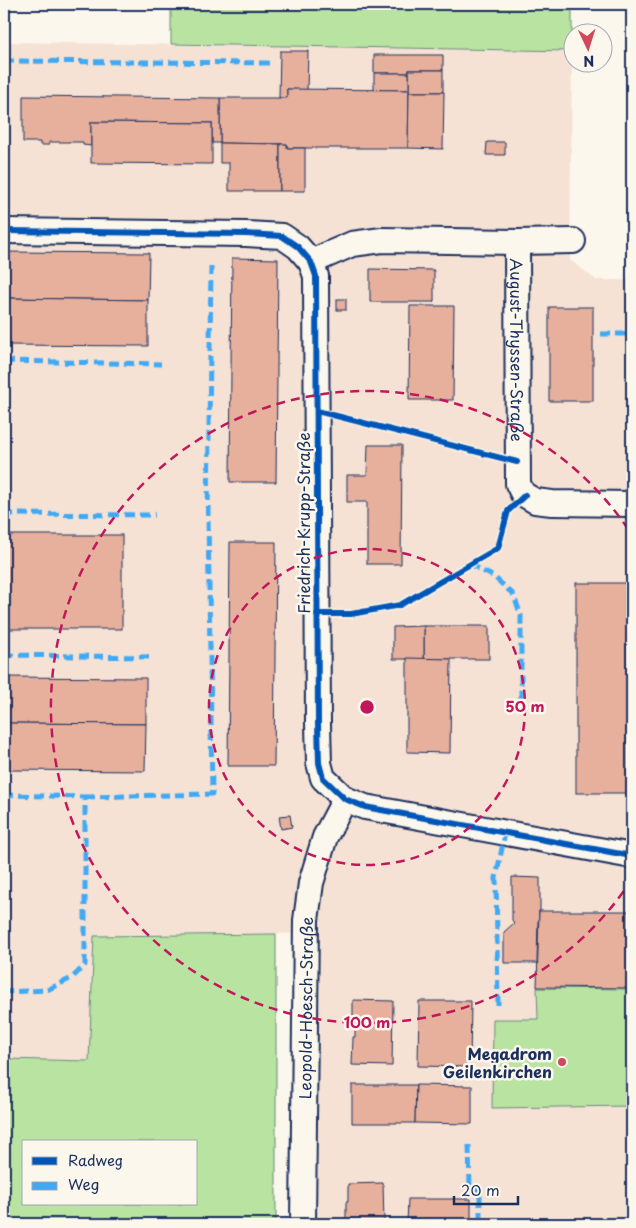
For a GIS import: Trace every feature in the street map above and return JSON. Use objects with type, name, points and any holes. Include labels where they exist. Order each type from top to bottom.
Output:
[{"type":"street","points":[[4,231],[282,236],[298,247],[311,262],[352,244],[382,240],[573,241]]},
{"type":"street","name":"August-Thyssen-Straße","points":[[516,242],[518,484],[523,494],[535,501],[632,504]]},
{"type":"street","name":"Friedrich-Krupp-Straße","points":[[311,262],[316,276],[318,724],[319,764],[323,778],[345,799],[365,807],[632,856]]},
{"type":"street","name":"Leopold-Hoesch-Straße","points":[[303,1224],[306,920],[311,883],[325,838],[345,799]]},
{"type":"shaded area","points":[[4,42],[564,51],[564,72],[572,72],[570,260],[596,280],[632,280],[632,1224],[317,1224],[319,933],[94,936],[89,1061],[4,1059]]},
{"type":"green space","points":[[171,4],[572,4],[572,22],[564,22],[564,51],[171,44]]},
{"type":"green space","points":[[276,934],[276,1224],[4,1224],[4,1059],[89,1061],[94,936]]},
{"type":"green space","name":"Megadrom Geilenkirchen","points":[[537,988],[632,989],[632,1106],[492,1108],[493,1019],[538,1019]]},
{"type":"building","points":[[280,51],[308,51],[307,90],[287,89],[287,98],[279,98]]},
{"type":"building","points":[[374,55],[443,55],[443,70],[409,70],[409,73],[374,73]]},
{"type":"building","points":[[409,70],[443,70],[443,92],[409,92]]},
{"type":"building","points":[[374,73],[409,73],[409,90],[374,90]]},
{"type":"building","points":[[287,89],[409,90],[408,148],[287,148],[287,144],[220,143],[220,98],[287,98]]},
{"type":"building","points":[[409,92],[444,92],[443,149],[408,148]]},
{"type":"building","points":[[23,96],[220,98],[220,143],[212,143],[212,123],[91,122],[91,146],[83,145],[83,142],[49,142],[49,145],[40,145],[40,142],[23,142]]},
{"type":"building","points":[[91,122],[212,123],[212,164],[91,163]]},
{"type":"building","points":[[487,142],[505,142],[505,155],[486,155]]},
{"type":"building","points":[[220,143],[280,144],[280,191],[229,191],[229,163],[220,163]]},
{"type":"building","points":[[280,144],[287,144],[287,148],[305,148],[305,191],[280,191]]},
{"type":"building","points":[[4,252],[149,253],[148,300],[4,298]]},
{"type":"building","points":[[232,258],[278,259],[276,482],[230,482]]},
{"type":"building","points":[[370,269],[434,270],[434,302],[370,302]]},
{"type":"building","points":[[4,298],[148,300],[148,346],[4,345]]},
{"type":"building","points":[[337,299],[346,299],[346,310],[337,310]]},
{"type":"building","points":[[410,306],[454,306],[453,400],[409,400]]},
{"type":"building","points":[[549,307],[593,307],[593,401],[549,401]]},
{"type":"building","points":[[368,445],[402,445],[401,564],[367,564],[367,502],[347,502],[347,475],[367,475]]},
{"type":"building","points":[[4,535],[122,535],[122,629],[4,629]]},
{"type":"building","points":[[230,542],[276,542],[274,766],[228,766]]},
{"type":"building","points":[[576,583],[632,583],[632,793],[576,793]]},
{"type":"building","points":[[424,626],[489,626],[489,659],[424,659]]},
{"type":"building","points":[[424,626],[424,659],[393,659],[393,627]]},
{"type":"building","points":[[407,658],[451,659],[450,753],[407,752]]},
{"type":"building","points":[[4,677],[146,678],[146,724],[4,723]]},
{"type":"building","points":[[4,723],[146,724],[145,771],[4,770]]},
{"type":"building","points":[[290,815],[292,827],[281,829],[279,816]]},
{"type":"building","points":[[512,877],[540,878],[537,963],[504,963],[504,932],[514,923],[512,920]]},
{"type":"building","points":[[539,911],[632,911],[632,988],[537,987]]},
{"type":"building","points":[[353,1000],[393,1001],[392,1066],[352,1065],[353,1037],[355,1037],[355,1028],[353,1029]]},
{"type":"building","points":[[419,1001],[471,1001],[470,1067],[418,1066]]},
{"type":"building","points":[[352,1085],[416,1085],[415,1123],[352,1123]]},
{"type":"building","points":[[416,1085],[472,1086],[472,1124],[415,1123]]},
{"type":"building","points":[[383,1183],[384,1224],[346,1224],[348,1184]]},
{"type":"building","points":[[408,1199],[471,1199],[471,1224],[407,1224]]},
{"type":"marked path","points":[[4,61],[274,63]]},
{"type":"marked path","points":[[85,797],[212,794],[208,515],[211,265]]},
{"type":"marked path","points":[[601,334],[632,334]]},
{"type":"marked path","points":[[4,361],[161,364]]},
{"type":"marked path","points":[[4,514],[155,515]]},
{"type":"marked path","points":[[470,564],[494,577],[513,594],[521,615],[521,711]]},
{"type":"marked path","points":[[4,655],[150,657]]},
{"type":"marked path","points":[[4,795],[85,797],[85,965],[72,978],[47,990],[4,992]]},
{"type":"marked path","points":[[498,1005],[496,878],[505,833]]},
{"type":"marked path","points":[[469,1145],[470,1189],[480,1190],[480,1224]]},
{"type":"cycle path","points":[[4,231],[246,234],[282,236],[298,247],[311,262],[316,276],[318,724],[319,763],[323,778],[345,799],[365,807],[632,856]]},
{"type":"cycle path","points":[[317,411],[517,462]]},
{"type":"cycle path","points":[[317,614],[351,614],[400,605],[498,548],[508,511],[525,495]]},
{"type":"place","name":"Megadrom Geilenkirchen","points":[[562,1062]]}]
